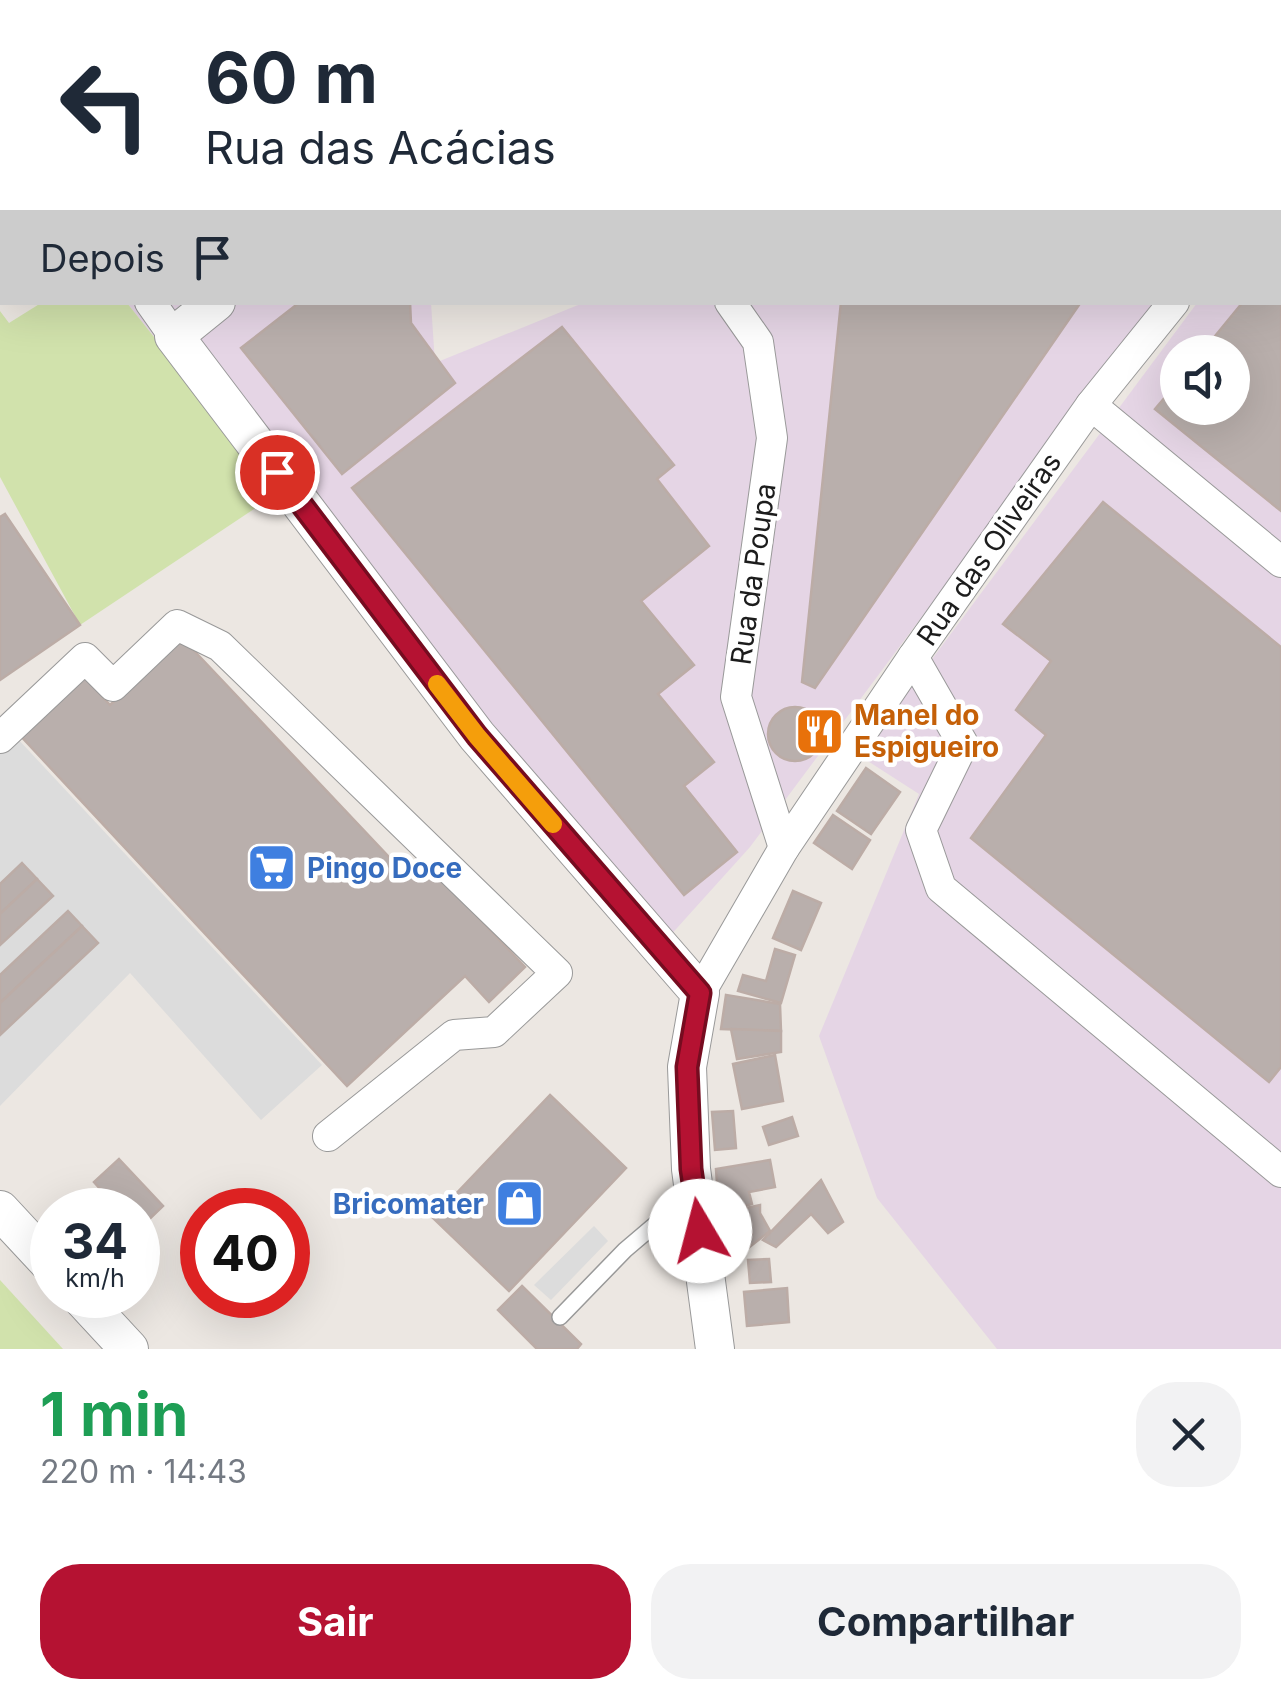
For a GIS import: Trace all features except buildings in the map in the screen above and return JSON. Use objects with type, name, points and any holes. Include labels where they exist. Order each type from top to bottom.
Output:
[{"type":"street","points":[[152,305],[477,736],[700,993],[687,1067],[694,1192],[715,1349]]},
{"type":"street","points":[[174,336],[212,305]]},
{"type":"street","name":"Rua da Poupa","points":[[732,305],[758,342],[772,438],[736,697],[784,848]]},
{"type":"street","name":"Rua das Oliveiras","points":[[700,993],[784,848],[913,657],[1091,404],[1172,305]]},
{"type":"street","points":[[1091,404],[1281,562]]},
{"type":"street","points":[[0,738],[86,658],[113,686],[177,625],[220,646],[557,973],[494,1032],[454,1035],[328,1136]]},
{"type":"street","points":[[913,657],[963,744],[922,830],[941,888],[1281,1172]]},
{"type":"street","points":[[0,1210],[30,1242]]},
{"type":"street","points":[[100,1318],[129,1349]]},
{"type":"lane","points":[[560,1317],[624,1250],[694,1192]]},
{"type":"shaded area","points":[[129,305],[431,305],[435,363],[578,305],[1155,305],[750,847],[650,958]]},
{"type":"shaded area","points":[[1196,305],[1281,305],[1281,1349],[997,1349],[877,1198],[819,1036],[919,794],[860,756],[1160,353],[1160,425],[1250,425],[1250,335],[1173,335]]},
{"type":"shaded area","points":[[3,723],[322,1065],[261,1120],[130,973],[0,1106]]},
{"type":"shaded area","points":[[594,1226],[608,1241],[551,1300],[534,1285]]},
{"type":"green space","points":[[38,305],[129,305],[278,493],[80,625],[0,477],[0,311],[9,323]]},
{"type":"green space","points":[[0,1280],[30,1313],[30,1318],[35,1318],[63,1349],[0,1349]]},
{"type":"slow traffic","points":[[437,684],[553,824]]},
{"type":"place","name":"Manel do Espigueiro","points":[[819,731]]},
{"type":"place","name":"Pingo Doce","points":[[272,868]]},
{"type":"place","name":"Bricomater","points":[[519,1204]]},
{"type":"route","points":[[277,472],[477,736],[700,993],[687,1067],[691,1169],[700,1231]]}]
